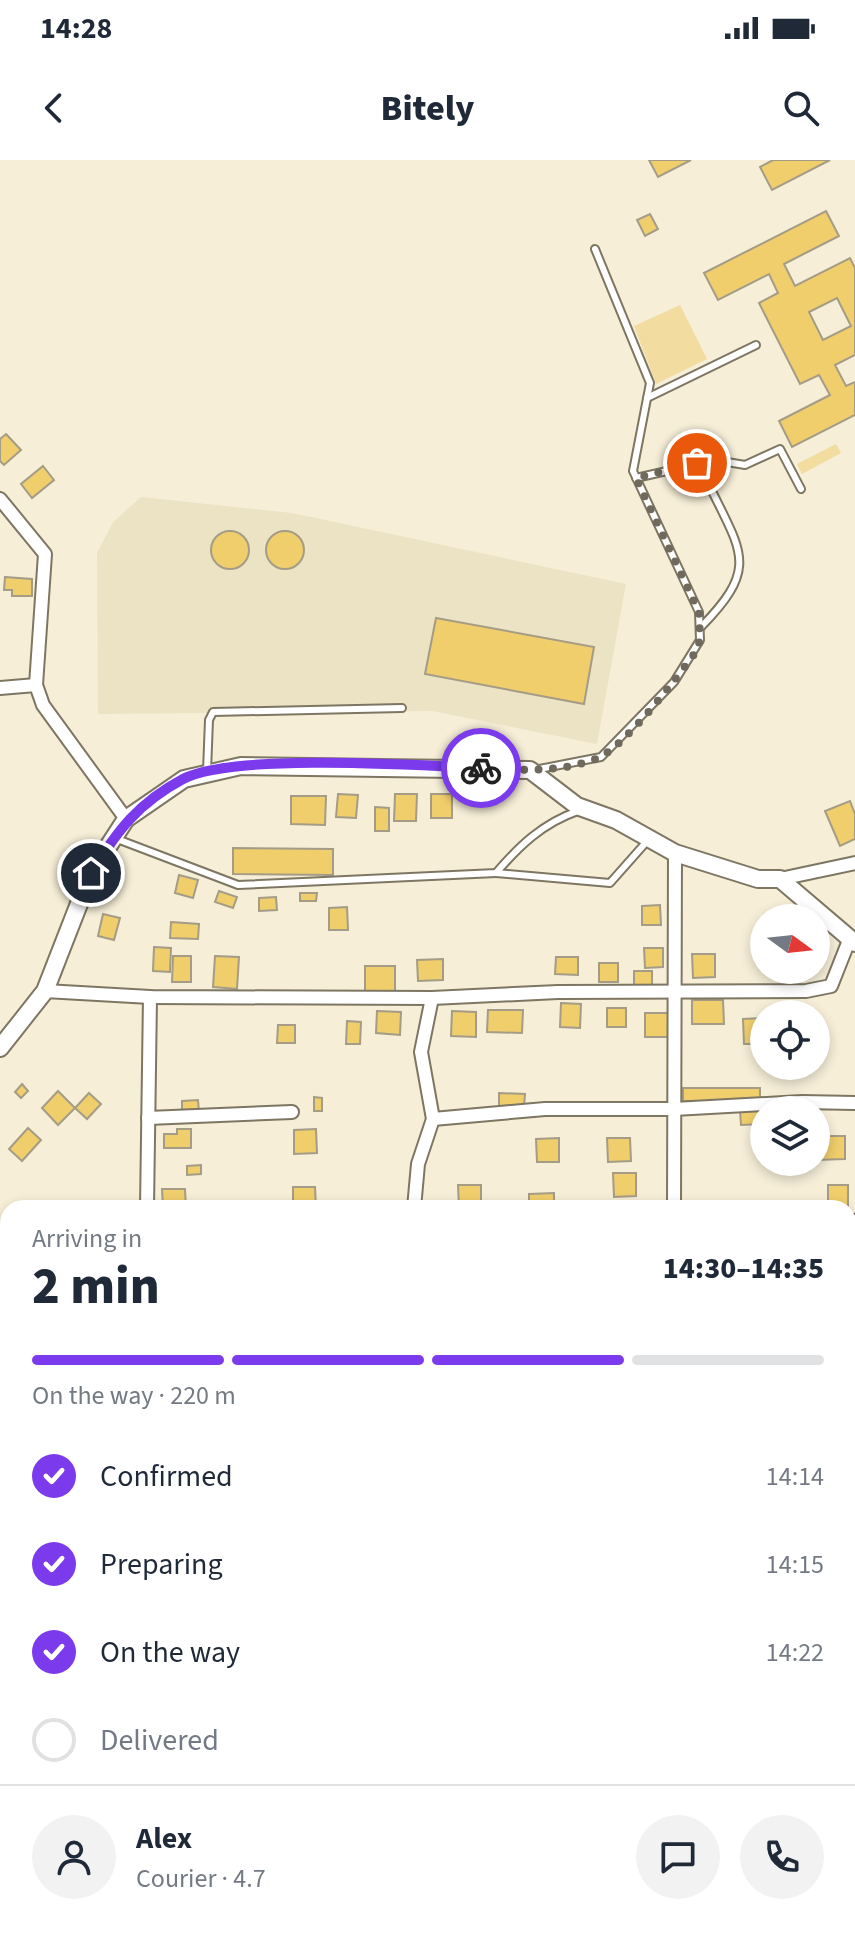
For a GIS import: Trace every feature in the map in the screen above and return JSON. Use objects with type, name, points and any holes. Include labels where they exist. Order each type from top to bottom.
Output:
[{"type":"street","points":[[0,499],[45,554],[36,685],[43,705],[59,732],[126,819]]},
{"type":"street","points":[[0,688],[36,685]]},
{"type":"street","points":[[0,1048],[45,991],[91,873],[126,819],[184,779],[207,771],[241,766],[331,765],[530,770],[585,809],[616,820],[675,853],[758,879],[780,879],[855,863]]},
{"type":"street","points":[[674,1200],[675,853]]},
{"type":"street","points":[[45,991],[150,997],[432,998],[543,992],[675,994],[806,991],[831,986],[853,940],[780,879]]},
{"type":"street","points":[[147,1200],[150,997]]},
{"type":"street","points":[[415,1200],[418,1164],[433,1119],[421,1052],[432,998]]},
{"type":"street","points":[[433,1119],[545,1109],[674,1109],[802,1102],[855,1103]]},
{"type":"street","points":[[148,1118],[292,1112]]},
{"type":"lane","points":[[530,770],[601,757],[674,682],[695,653],[701,627],[699,612],[636,478],[633,456],[650,383],[595,249]]},
{"type":"lane","points":[[647,398],[756,345]]},
{"type":"lane","points":[[636,478],[715,460],[745,465],[780,449],[801,489]]},
{"type":"lane","points":[[701,627],[736,581],[741,552],[710,487]]},
{"type":"lane","points":[[207,771],[209,720],[213,712],[402,708]]},
{"type":"lane","points":[[496,873],[520,846],[557,818],[585,809]]},
{"type":"lane","points":[[113,838],[238,885],[496,873],[610,883],[649,839]]},
{"type":"shaded area","points":[[680,305],[707,359],[656,384],[634,326]]},
{"type":"shaded area","points":[[836,444],[841,453],[802,474],[797,464]]},
{"type":"shaded area","points":[[141,497],[292,513],[626,584],[597,744],[432,711],[98,714],[97,553],[113,522]]},
{"type":"building","points":[[649,160],[691,160],[658,177]]},
{"type":"building","points":[[773,160],[830,160],[772,190],[760,167]]},
{"type":"building","points":[[826,211],[839,236],[784,264],[795,286],[850,258],[855,268],[855,355],[835,365],[846,386],[855,382],[855,415],[792,447],[779,421],[830,395],[819,375],[800,384],[759,303],[778,293],[769,274],[718,300],[704,273]],"holes":[[[837,298],[851,326],[823,340],[809,312]]]},
{"type":"building","points":[[650,214],[658,229],[645,236],[637,220]]},
{"type":"building","points":[[6,434],[21,450],[4,465],[0,461],[0,439]]},
{"type":"building","points":[[43,466],[54,480],[32,498],[21,484]]},
{"type":"building","points":[[230,531],[244,536],[249,550],[244,564],[230,569],[216,564],[211,550],[216,536]]},
{"type":"building","points":[[285,531],[299,536],[304,550],[299,564],[285,569],[271,564],[266,550],[271,536]]},
{"type":"building","points":[[5,577],[32,579],[32,596],[12,596],[12,590],[4,590]]},
{"type":"building","points":[[436,618],[594,647],[584,704],[425,674]]},
{"type":"building","points":[[338,794],[358,795],[356,818],[336,817]]},
{"type":"building","points":[[395,794],[417,794],[416,821],[394,821]]},
{"type":"building","points":[[431,794],[452,794],[452,818],[431,818]]},
{"type":"building","points":[[291,796],[326,796],[325,825],[291,824]]},
{"type":"building","points":[[850,801],[855,814],[855,839],[840,846],[825,811]]},
{"type":"building","points":[[375,807],[389,808],[389,831],[375,831]]},
{"type":"building","points":[[233,848],[333,849],[333,875],[233,874]]},
{"type":"building","points":[[179,875],[198,880],[193,898],[175,893]]},
{"type":"building","points":[[219,891],[237,897],[233,908],[215,902]]},
{"type":"building","points":[[300,893],[317,893],[316,901],[300,901]]},
{"type":"building","points":[[276,897],[277,910],[259,911],[259,898]]},
{"type":"building","points":[[660,905],[661,925],[642,925],[642,906]]},
{"type":"building","points":[[347,907],[348,930],[329,930],[329,908]]},
{"type":"building","points":[[103,914],[120,918],[114,940],[98,936]]},
{"type":"building","points":[[171,922],[199,924],[198,939],[170,938]]},
{"type":"building","points":[[154,947],[171,948],[170,972],[153,971]]},
{"type":"building","points":[[644,948],[663,948],[663,967],[645,968]]},
{"type":"building","points":[[692,954],[715,954],[715,977],[693,978]]},
{"type":"building","points":[[173,956],[191,956],[191,982],[172,982]]},
{"type":"building","points":[[215,956],[239,957],[237,989],[213,987]]},
{"type":"building","points":[[556,957],[578,957],[578,975],[555,974]]},
{"type":"building","points":[[443,959],[443,980],[418,981],[417,960]]},
{"type":"building","points":[[599,963],[618,963],[618,982],[599,982]]},
{"type":"building","points":[[365,966],[395,966],[395,995],[365,995]]},
{"type":"building","points":[[634,971],[652,971],[652,990],[634,990]]},
{"type":"building","points":[[692,1000],[723,1000],[724,1024],[692,1024]]},
{"type":"building","points":[[561,1003],[581,1004],[580,1028],[560,1027]]},
{"type":"building","points":[[607,1008],[626,1008],[626,1027],[607,1027]]},
{"type":"building","points":[[488,1010],[523,1010],[522,1033],[487,1032]]},
{"type":"building","points":[[377,1011],[401,1012],[400,1035],[376,1033]]},
{"type":"building","points":[[452,1011],[476,1012],[476,1037],[451,1036]]},
{"type":"building","points":[[645,1013],[668,1013],[668,1037],[645,1037]]},
{"type":"building","points":[[743,1019],[750,1019],[750,1044],[744,1044]]},
{"type":"building","points":[[347,1021],[361,1022],[360,1044],[346,1044]]},
{"type":"building","points":[[278,1025],[295,1025],[295,1043],[277,1043]]},
{"type":"building","points":[[22,1084],[28,1091],[21,1098],[15,1092]]},
{"type":"building","points":[[683,1088],[760,1088],[760,1096],[750,1096],[750,1101],[683,1101]]},
{"type":"building","points":[[58,1091],[75,1108],[58,1125],[42,1108]]},
{"type":"building","points":[[89,1093],[101,1104],[87,1119],[75,1108]]},
{"type":"building","points":[[499,1093],[525,1094],[524,1107],[499,1106]]},
{"type":"building","points":[[314,1097],[322,1098],[322,1111],[314,1111]]},
{"type":"building","points":[[198,1100],[199,1112],[182,1113],[182,1101]]},
{"type":"building","points":[[740,1110],[750,1110],[750,1125],[741,1125]]},
{"type":"building","points":[[28,1128],[41,1140],[22,1161],[9,1149]]},
{"type":"building","points":[[177,1129],[191,1129],[191,1148],[164,1148],[164,1134],[177,1134]]},
{"type":"building","points":[[316,1129],[317,1153],[294,1154],[294,1130]]},
{"type":"building","points":[[830,1136],[845,1136],[845,1159],[830,1160]]},
{"type":"building","points":[[559,1138],[559,1162],[537,1162],[536,1139]]},
{"type":"building","points":[[607,1138],[630,1138],[631,1161],[608,1162]]},
{"type":"building","points":[[201,1165],[201,1174],[187,1175],[187,1166]]},
{"type":"building","points":[[613,1173],[636,1173],[636,1196],[614,1197]]},
{"type":"building","points":[[458,1185],[481,1185],[481,1200],[459,1200]]},
{"type":"building","points":[[828,1185],[848,1185],[848,1200],[828,1200]]},
{"type":"building","points":[[293,1187],[315,1187],[316,1200],[293,1200]]},
{"type":"building","points":[[162,1189],[185,1189],[186,1200],[163,1200]]},
{"type":"building","points":[[554,1193],[554,1200],[529,1200],[529,1194]]},
{"type":"way so far","points":[[481,768],[530,770],[601,757],[674,682],[695,653],[700,640],[699,612],[636,478],[697,463]]},
{"type":"route","points":[[91,873],[126,819],[184,779],[207,771],[241,766],[331,765],[481,768]]}]
